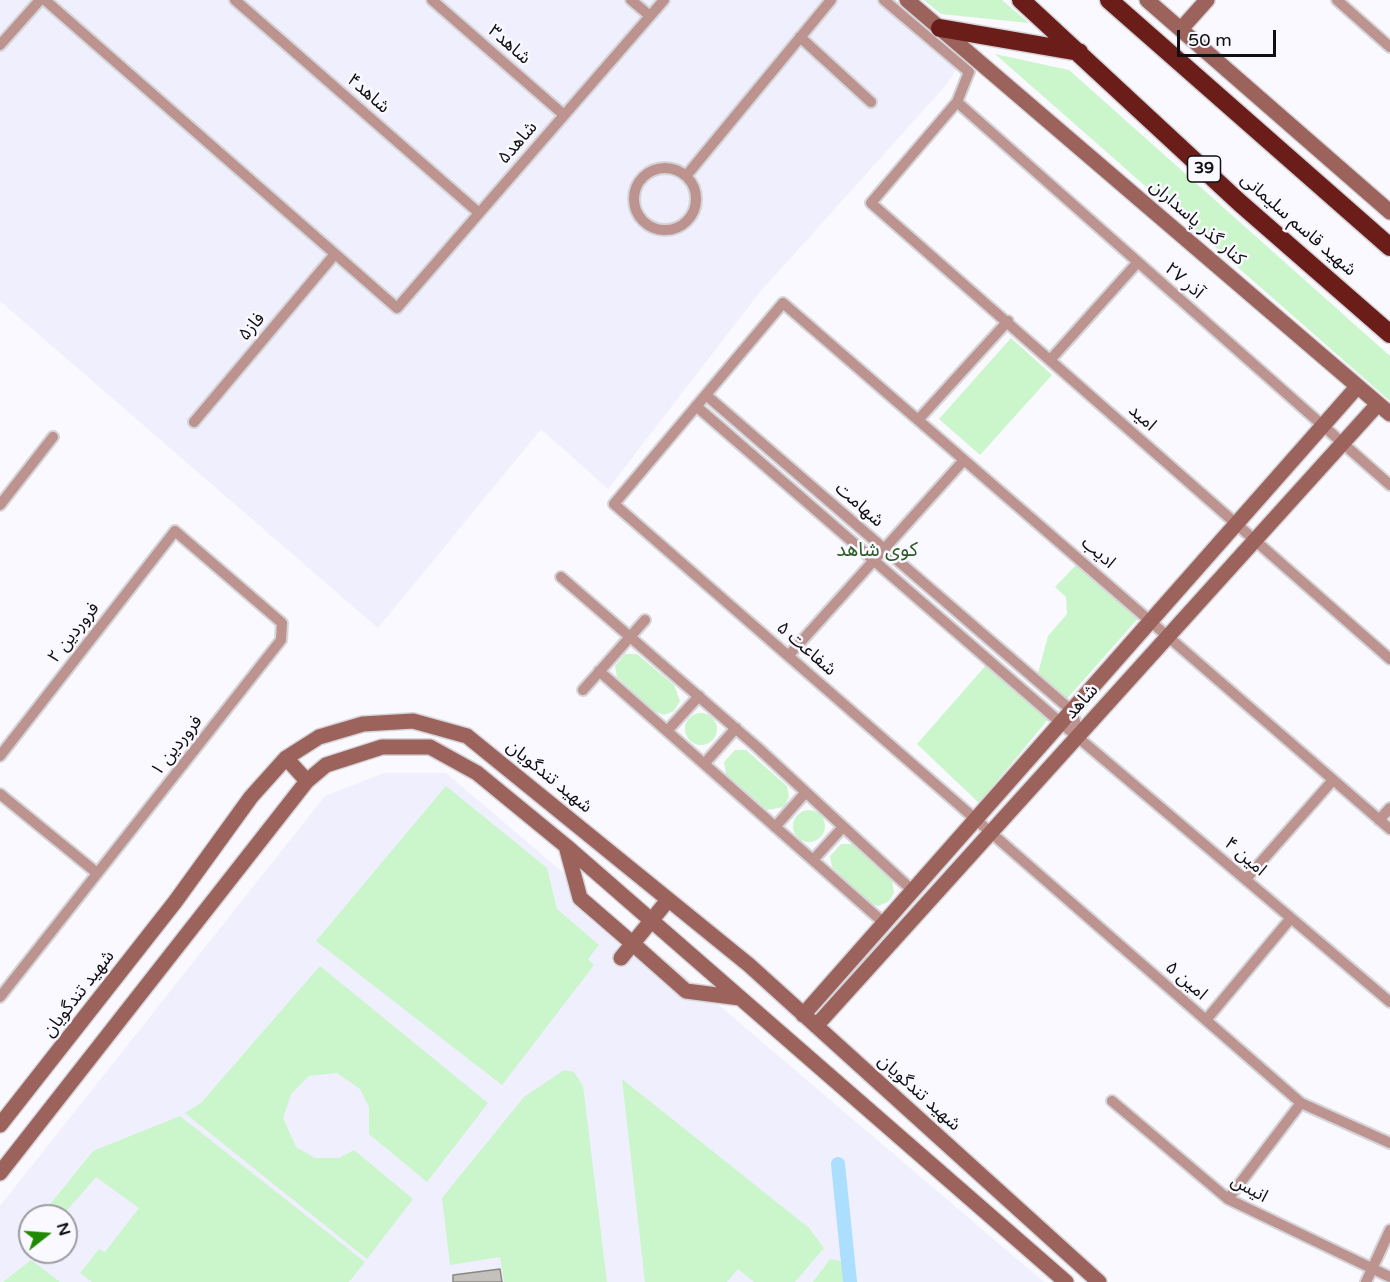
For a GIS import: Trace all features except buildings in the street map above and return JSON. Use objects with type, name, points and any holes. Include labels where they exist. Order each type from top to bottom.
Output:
[{"type":"highway","name":"شهید قاسم سلیمانی","points":[[1021,0],[1079,52],[1120,94],[1390,334]]},
{"type":"highway","points":[[1109,0],[1390,247]]},
{"type":"highway","points":[[940,28],[1079,52]]},
{"type":"main road","name":"کنار گذر پاسداران","points":[[907,0],[1390,414]]},
{"type":"main road","points":[[1147,0],[1390,212]]},
{"type":"main road","points":[[1181,29],[1208,0]]},
{"type":"main road","name":"شاهد","points":[[803,1015],[1358,387]]},
{"type":"main road","name":"شاهد","points":[[816,1026],[1378,404]]},
{"type":"main road","name":"شهید تندگویان","points":[[0,1125],[175,902],[251,797],[286,758],[320,737],[363,724],[408,721],[467,736],[490,754],[748,965],[1099,1282]]},
{"type":"main road","points":[[0,1173],[307,781],[326,765],[382,747],[430,747],[477,773],[566,846],[1066,1282]]},
{"type":"main road","points":[[477,773],[490,754]]},
{"type":"main road","points":[[286,758],[307,781]]},
{"type":"main road","points":[[566,846],[580,898],[686,991],[740,998]]},
{"type":"main road","points":[[621,958],[668,900]]},
{"type":"street","points":[[0,45],[40,0]]},
{"type":"street","points":[[45,0],[335,254]]},
{"type":"street","name":"شاهد۴","points":[[235,0],[479,213]]},
{"type":"street","name":"شاهد۳","points":[[432,0],[564,115]]},
{"type":"street","points":[[631,0],[650,16]]},
{"type":"street","name":"شاهد۵","points":[[335,254],[397,308],[664,0]]},
{"type":"street","points":[[686,176],[831,0]]},
{"type":"street","points":[[884,0],[969,72],[957,102]]},
{"type":"street","points":[[1337,0],[1390,47]]},
{"type":"street","points":[[800,37],[871,102]]},
{"type":"street","name":"امید","points":[[957,102],[872,203],[1390,659]]},
{"type":"street","name":"آذر ۲۷","points":[[957,102],[1390,485]]},
{"type":"street","points":[[666,168],[686,176],[694,188],[696,205],[688,221],[672,230],[655,229],[640,219],[634,202],[637,185],[649,172],[666,168]]},
{"type":"street","name":"فاز۵","points":[[194,422],[335,254]]},
{"type":"street","points":[[1051,359],[1138,262]]},
{"type":"street","name":"ادیب","points":[[706,394],[783,303],[1390,829]]},
{"type":"street","points":[[918,420],[1008,321]]},
{"type":"street","points":[[696,406],[706,394]]},
{"type":"street","name":"شهامت","points":[[706,394],[1072,711]]},
{"type":"street","name":"شهامت","points":[[696,406],[1061,723]]},
{"type":"street","name":"شفاعت ۵","points":[[696,406],[614,504],[977,818]]},
{"type":"street","points":[[0,505],[53,437]]},
{"type":"street","points":[[789,655],[964,460]]},
{"type":"street","name":"فروردین ۲","points":[[0,756],[175,531]]},
{"type":"street","name":"فروردین ۱","points":[[0,997],[281,640],[282,623],[175,531]]},
{"type":"street","points":[[561,577],[736,728],[912,891]]},
{"type":"street","points":[[583,690],[645,620]]},
{"type":"street","points":[[599,672],[884,923]]},
{"type":"street","points":[[667,731],[699,696]]},
{"type":"street","points":[[1072,711],[1078,735]]},
{"type":"street","name":"امین ۴","points":[[1061,723],[1078,735],[1390,1002]]},
{"type":"street","points":[[704,764],[736,728]]},
{"type":"street","points":[[1246,879],[1333,780]]},
{"type":"street","points":[[775,826],[806,792]]},
{"type":"street","points":[[0,794],[98,873]]},
{"type":"street","points":[[1379,820],[1390,808]]},
{"type":"street","name":"امین ۵","points":[[977,818],[1301,1104],[1390,1143]]},
{"type":"street","points":[[813,860],[843,827]]},
{"type":"street","points":[[1206,1020],[1291,918]]},
{"type":"street","name":"انیس","points":[[1112,1101],[1228,1200],[1390,1276]]},
{"type":"street","points":[[1228,1200],[1301,1104]]},
{"type":"street","points":[[1366,1282],[1390,1230]]},
{"type":"shaded area","points":[[0,0],[886,0],[961,62],[946,85],[759,293],[608,489],[541,429],[378,628],[0,301]]},
{"type":"shaded area","points":[[384,773],[446,773],[1044,1282],[0,1282],[0,1206],[325,796]]},
{"type":"green space","points":[[924,0],[1002,0],[1029,23],[941,14]]},
{"type":"green space","points":[[995,54],[1069,70],[1390,356],[1390,401]]},
{"type":"green space","points":[[1011,338],[1052,375],[980,455],[939,419]]},
{"type":"green space","points":[[1079,562],[1141,615],[1065,701],[1037,677],[1048,636],[1067,614],[1066,597],[1055,587]]},
{"type":"green space","points":[[625,654],[637,654],[674,685],[680,701],[674,711],[664,715],[653,711],[617,677],[615,666]]},
{"type":"green space","points":[[988,663],[1050,717],[979,803],[917,744]]},
{"type":"green space","points":[[701,713],[713,717],[717,729],[713,741],[701,745],[689,741],[685,729],[689,717]]},
{"type":"green space","points":[[735,750],[746,750],[787,786],[789,797],[784,807],[767,810],[726,774],[724,762]]},
{"type":"green space","points":[[446,786],[547,868],[557,909],[599,945],[588,959],[594,965],[502,1085],[316,941]]},
{"type":"green space","points":[[809,810],[821,814],[825,826],[821,838],[809,842],[797,838],[793,826],[797,814]]},
{"type":"green space","points":[[841,844],[852,844],[892,881],[894,893],[888,902],[878,906],[867,902],[832,867],[830,856]]},
{"type":"green space","points":[[320,966],[488,1103],[427,1182],[369,1134],[369,1107],[360,1089],[337,1073],[309,1076],[291,1094],[283,1118],[296,1147],[315,1158],[339,1158],[354,1150],[413,1199],[367,1259],[185,1113],[201,1103]]},
{"type":"green space","points":[[564,1070],[574,1072],[583,1086],[607,1282],[504,1282],[500,1257],[450,1265],[442,1198],[524,1097]]},
{"type":"green space","points":[[622,1079],[809,1228],[824,1248],[795,1282],[754,1282],[738,1269],[727,1282],[645,1282]]},
{"type":"green space","points":[[180,1116],[365,1262],[349,1282],[92,1282],[80,1273],[99,1249],[105,1252],[139,1208],[96,1177],[72,1204],[50,1204],[93,1151]]},
{"type":"green space","points":[[830,1259],[840,1261],[853,1282],[813,1282]]},
{"type":"green space","points":[[26,1264],[36,1264],[60,1282],[3,1282]]},
{"type":"waterway","points":[[838,1164],[850,1282]]},
{"type":"district","name":"کوی شاهد","points":[[877,551]]}]
